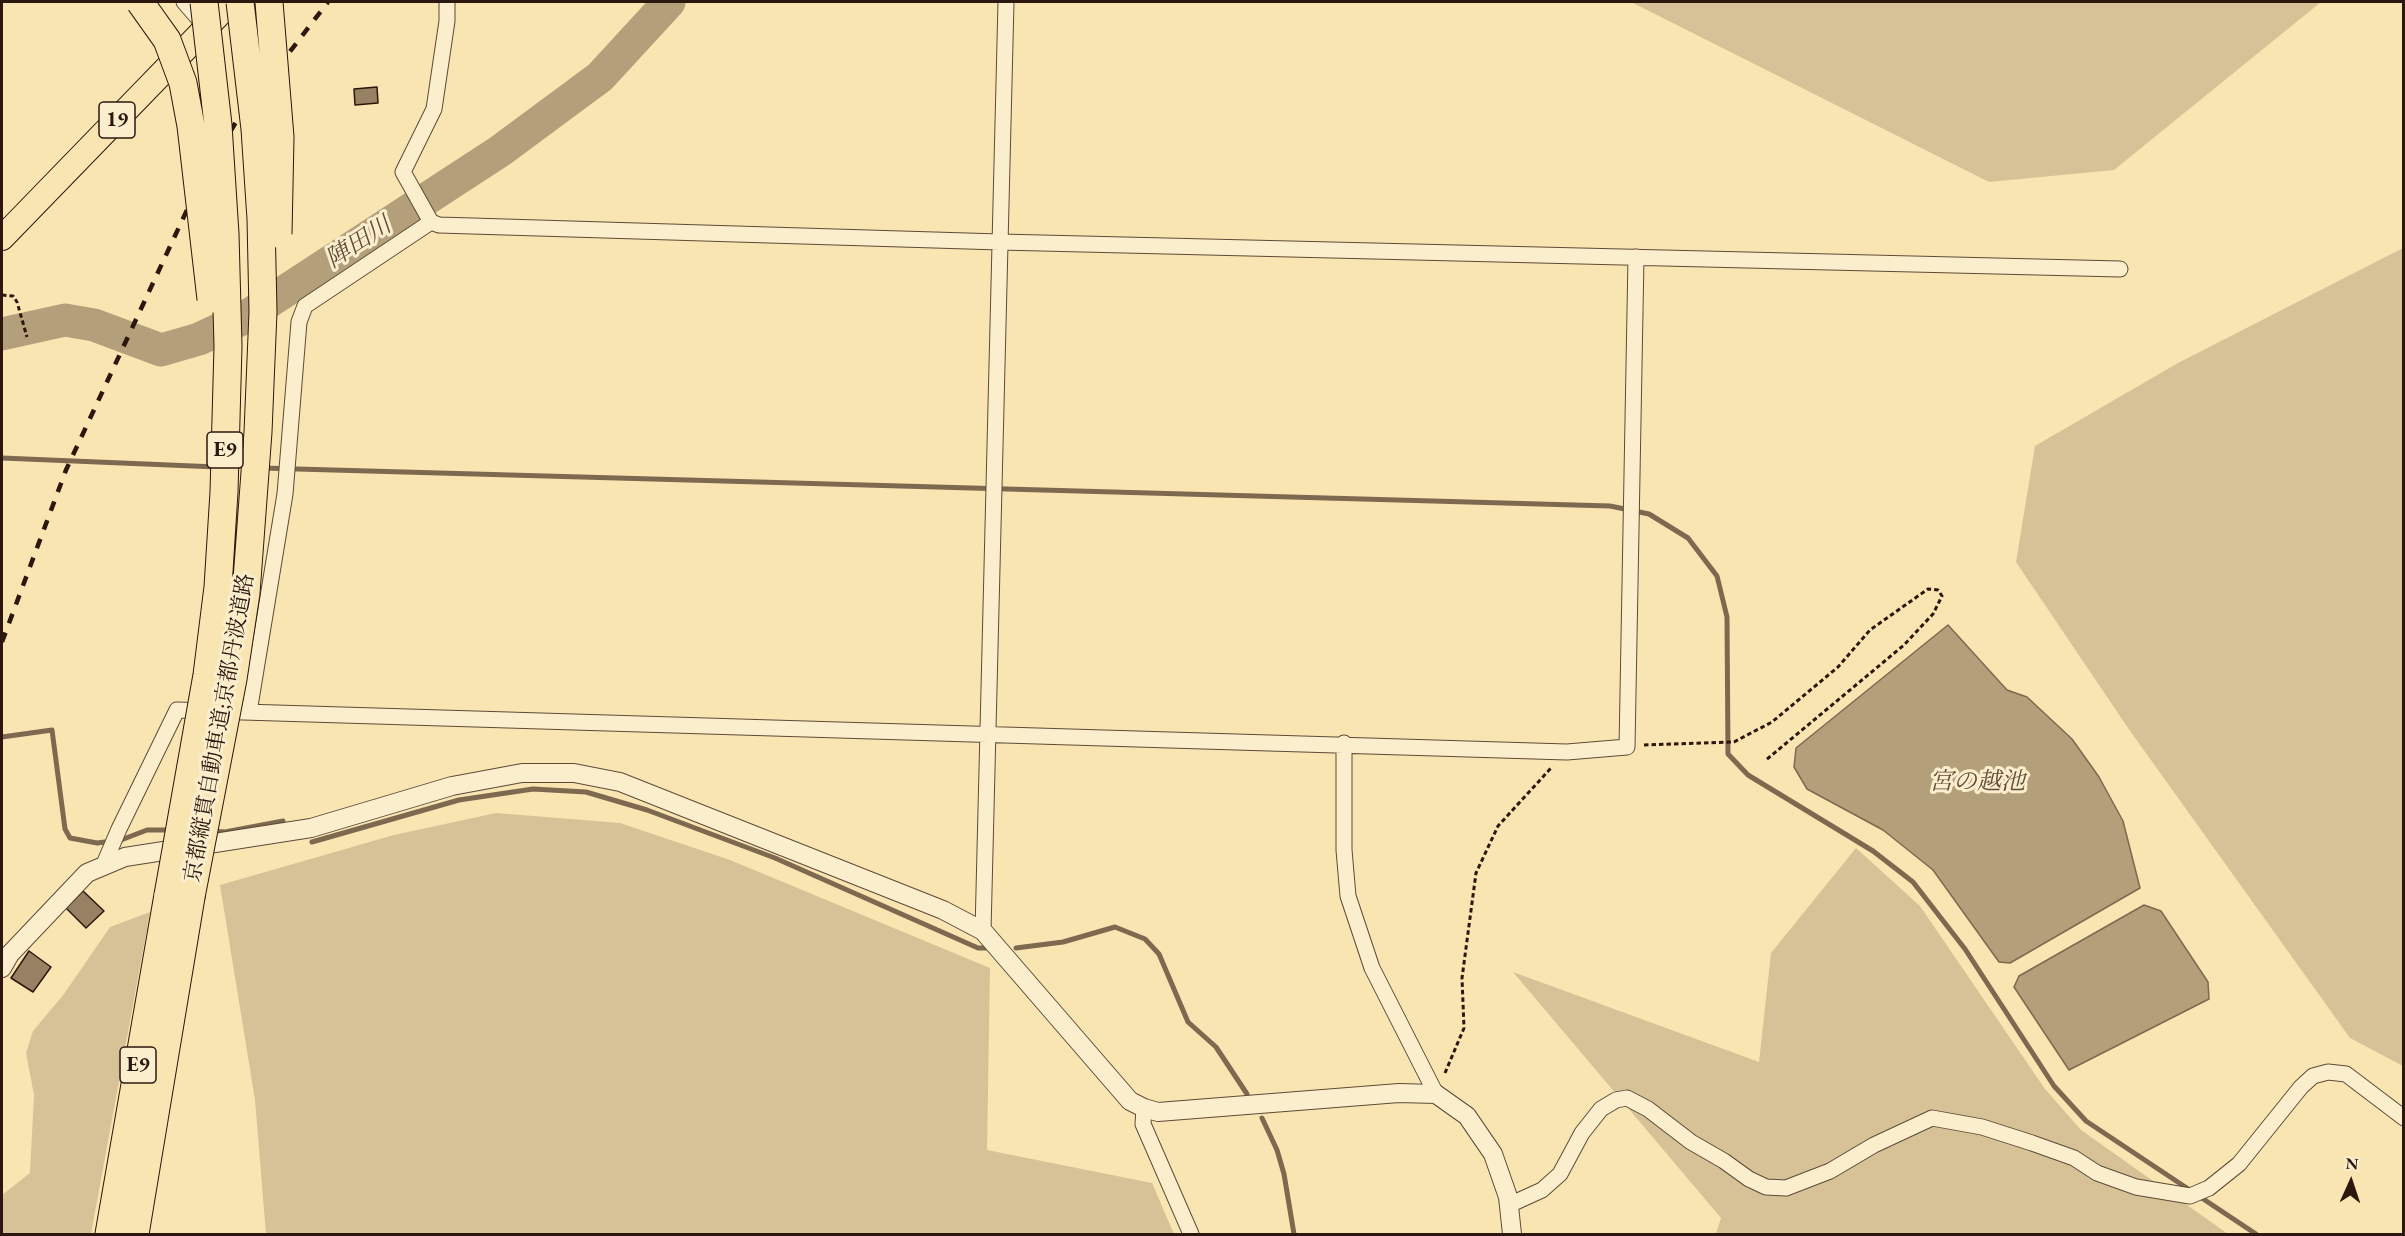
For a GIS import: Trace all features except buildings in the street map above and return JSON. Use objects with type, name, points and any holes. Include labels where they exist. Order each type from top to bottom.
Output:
[{"type":"highway","points":[[140,2],[167,40],[183,83],[191,126],[212,309],[224,492]]},
{"type":"highway","name":"京都縦貫自動車道;京都丹波道路","points":[[109,1234],[179,896],[233,679],[246,593],[263,312],[255,129],[240,2]]},
{"type":"highway","points":[[246,593],[273,435],[278,314],[280,137],[269,2]]},
{"type":"highway","name":"京都縦貫自動車道;京都丹波道路","points":[[135,1234],[218,587],[224,492],[228,346],[225,234],[218,124],[205,14]]},
{"type":"main road","name":"19","points":[[2,238],[205,14],[231,2]]},
{"type":"street","points":[[184,2],[205,14]]},
{"type":"street","points":[[447,2],[447,21],[434,109],[403,172],[429,217],[439,225],[1000,242],[2120,269]]},
{"type":"street","points":[[983,931],[1006,2]]},
{"type":"street","points":[[249,712],[287,482],[299,322],[305,306],[429,217]]},
{"type":"street","points":[[106,859],[118,829],[177,710],[1344,743],[1567,752],[1627,747],[1636,257]]},
{"type":"street","points":[[1344,743],[1344,850],[1348,896],[1372,968],[1436,1094],[1467,1116],[1493,1154],[1509,1204],[1512,1234]]},
{"type":"street","points":[[2,968],[10,954],[87,873],[106,859],[311,828],[452,786],[522,773],[574,773],[620,782],[943,910],[983,931],[1130,1101],[1144,1108],[1158,1112],[1399,1093],[1436,1094]]},
{"type":"street","points":[[1509,1204],[1542,1190],[1560,1174],[1582,1133],[1601,1109],[1616,1100],[1627,1098],[1648,1109],[1691,1142],[1749,1179],[1766,1187],[1786,1188],[1830,1171],[1874,1146],[1932,1118],[1982,1127],[2032,1143],[2074,1158],[2097,1173],[2136,1187],[2190,1196],[2209,1188],[2239,1164],[2301,1087],[2313,1076],[2328,1072],[2346,1074],[2403,1118]]},
{"type":"street","points":[[1144,1108],[1143,1124],[1191,1234]]},
{"type":"path","points":[[2,295],[13,296],[17,302],[27,337]]},
{"type":"path","points":[[1627,747],[1715,741],[1734,742],[1772,722],[1838,667],[1870,630],[1928,589],[1938,590],[1942,596],[1933,614],[1904,645],[1766,760]]},
{"type":"path","points":[[1436,1094],[1464,1029],[1462,978],[1476,873],[1498,826],[1567,752]]},
{"type":"shaded area","points":[[1631,2],[2321,2],[2114,170],[1989,182]]},
{"type":"shaded area","points":[[2403,248],[2403,1066],[2350,1038],[2128,728],[2016,562],[2035,446],[2178,363]]},
{"type":"shaded area","points":[[496,813],[620,823],[730,860],[990,968],[987,1150],[1152,1183],[1174,1234],[266,1234],[255,1100],[220,885],[394,835]]},
{"type":"shaded area","points":[[1856,848],[1920,906],[2045,1089],[2081,1130],[2228,1234],[1716,1234],[1721,1218],[1513,972],[1759,1062],[1771,953]]},
{"type":"shaded area","points":[[150,912],[91,1234],[2,1234],[2,1195],[30,1173],[34,1095],[26,1053],[33,1031],[64,994],[110,927]]},
{"type":"water","name":"宮の越池","points":[[1948,625],[2007,690],[2027,697],[2072,739],[2099,777],[2123,821],[2140,888],[2010,963],[1999,962],[1933,870],[1883,830],[1807,789],[1794,767],[1796,748]]},
{"type":"water","points":[[2144,905],[2161,911],[2208,982],[2209,999],[2069,1070],[2014,987],[2019,976]]},
{"type":"waterway","name":"陣田川","points":[[2,334],[65,320],[94,325],[161,350],[199,339],[244,318],[500,151],[600,77],[669,2]]},
{"type":"waterway","points":[[2,458],[217,467]]},
{"type":"waterway","points":[[262,468],[1610,506],[1649,514],[1688,538],[1717,576],[1727,617],[1728,754],[1748,775],[1873,851],[1913,882],[1965,949],[2054,1086],[2086,1121],[2256,1234]]},
{"type":"waterway","points":[[2,737],[52,730],[65,829],[70,838],[97,843],[121,840],[147,830],[171,830]]},
{"type":"waterway","points":[[312,842],[459,800],[533,789],[586,792],[647,810],[775,858],[978,948],[986,948]]},
{"type":"waterway","points":[[211,831],[225,832],[283,821]]},
{"type":"waterway","points":[[1016,948],[1063,942],[1115,927],[1145,939],[1159,954],[1188,1022],[1216,1047],[1247,1094]]},
{"type":"waterway","points":[[1262,1118],[1277,1150],[1284,1174],[1294,1234]]},
{"type":"railway","points":[[2,642],[66,470],[200,182],[236,122],[328,2]]}]
